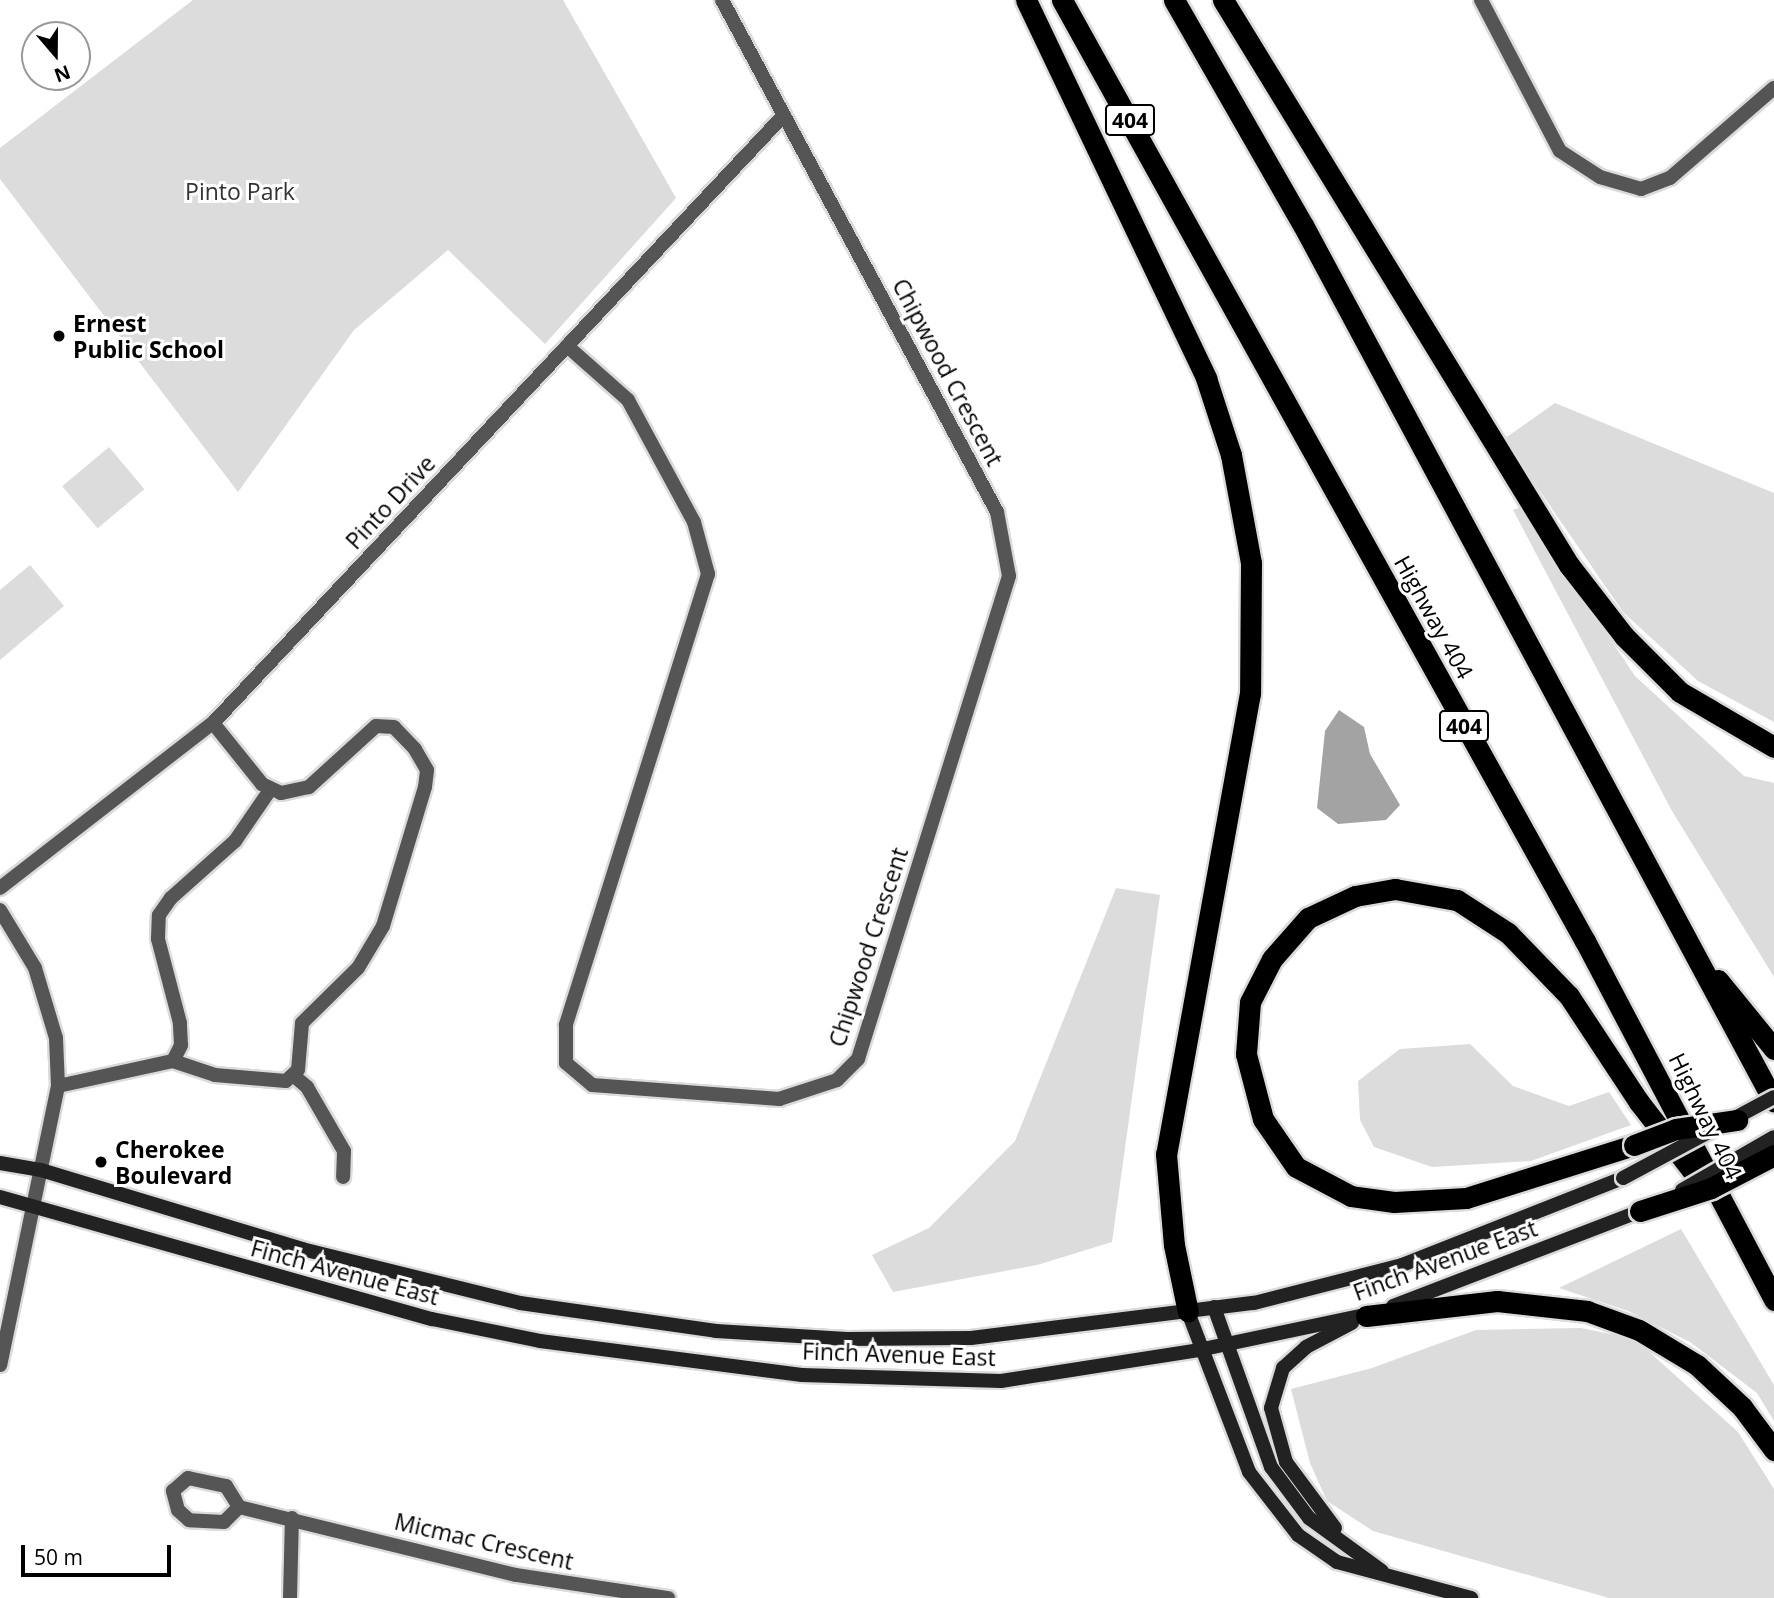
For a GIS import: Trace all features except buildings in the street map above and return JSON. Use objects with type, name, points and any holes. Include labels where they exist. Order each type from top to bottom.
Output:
[{"type":"highway","points":[[1026,0],[1206,378],[1231,455],[1251,564],[1250,693],[1166,1154],[1174,1245],[1188,1312]]},
{"type":"highway","name":"Highway 404","points":[[1062,0],[1585,941],[1725,1214],[1774,1300]]},
{"type":"highway","points":[[1174,0],[1303,225],[1684,938],[1774,1099]]},
{"type":"highway","points":[[1223,0],[1569,565],[1623,636],[1680,692],[1774,747]]},
{"type":"highway","points":[[1725,1214],[1639,1102],[1569,996],[1508,933],[1457,900],[1395,890],[1355,896],[1308,918],[1272,959],[1250,1002],[1246,1054],[1263,1119],[1296,1167],[1351,1196],[1394,1202],[1466,1198],[1634,1145],[1676,1129],[1737,1120]]},
{"type":"highway","points":[[1684,938],[1774,1049]]},
{"type":"highway","points":[[1640,1211],[1712,1188],[1774,1155]]},
{"type":"highway","points":[[1366,1315],[1497,1301],[1587,1311],[1639,1330],[1697,1365],[1742,1407],[1774,1450]]},
{"type":"main road","name":"Finch Avenue East","points":[[0,1163],[41,1170],[405,1277],[599,1318],[776,1338],[957,1338],[1188,1312],[1341,1283],[1402,1265],[1623,1178],[1774,1099]]},
{"type":"main road","name":"Finch Avenue East","points":[[0,1197],[33,1209],[432,1319],[540,1341],[802,1375],[1001,1381],[1227,1345],[1366,1315],[1640,1211],[1774,1137]]},
{"type":"main road","points":[[1214,1307],[1271,1467],[1309,1518],[1388,1576]]},
{"type":"main road","points":[[1188,1312],[1199,1350],[1239,1451],[1272,1506],[1298,1535],[1337,1562],[1471,1598]]},
{"type":"main road","points":[[1354,1550],[1301,1488],[1286,1462],[1271,1408],[1283,1368],[1306,1347],[1366,1315]]},
{"type":"street","name":"Chipwood Crescent","points":[[567,346],[628,400],[694,522],[708,575],[566,1026],[566,1063],[592,1085],[779,1099],[837,1080],[858,1059],[1009,576],[997,512],[722,0]]},
{"type":"street","points":[[1481,0],[1560,151],[1600,177],[1641,189],[1670,178],[1774,88]]},
{"type":"street","name":"Pinto Drive","points":[[0,888],[213,723],[784,115]]},
{"type":"street","points":[[213,723],[270,790],[287,794],[309,787],[376,726],[398,731],[427,770],[422,806],[383,926],[358,968],[302,1023],[294,1076]]},
{"type":"street","points":[[173,1061],[181,1045],[180,1023],[158,939],[159,915],[235,841],[270,790]]},
{"type":"street","points":[[0,910],[35,968],[56,1038],[58,1086],[0,1365]]},
{"type":"street","points":[[58,1086],[173,1061],[227,1076],[280,1083],[294,1076]]},
{"type":"street","points":[[294,1076],[307,1087],[344,1150],[343,1177]]},
{"type":"street","name":"Micmac Crescent","points":[[239,1507],[292,1517],[516,1575],[668,1598]]},
{"type":"street","points":[[290,1598],[292,1517]]},
{"type":"green space","name":"Pinto Park","points":[[193,0],[563,0],[676,198],[545,344],[448,250],[354,330],[238,492],[0,179],[0,148],[74,91],[91,91],[91,78]]},
{"type":"green space","points":[[1555,403],[1774,493],[1774,722],[1698,681],[1623,612],[1504,439]]},
{"type":"green space","points":[[109,447],[144,489],[98,528],[62,486]]},
{"type":"green space","points":[[1521,507],[1635,676],[1744,776],[1774,783],[1774,977],[1672,811],[1513,510]]},
{"type":"green space","points":[[30,565],[64,606],[0,660],[0,590]]},
{"type":"green space","points":[[1116,888],[1160,895],[1112,1242],[1037,1265],[893,1292],[872,1255],[929,1228],[1015,1141]]},
{"type":"green space","points":[[1470,1044],[1513,1086],[1569,1106],[1609,1092],[1631,1125],[1531,1161],[1432,1167],[1374,1147],[1360,1120],[1358,1081],[1400,1049]]},
{"type":"green space","points":[[1681,1229],[1774,1385],[1774,1421],[1757,1393],[1690,1342],[1628,1311],[1559,1288]]},
{"type":"green space","points":[[1581,1328],[1635,1339],[1738,1432],[1774,1489],[1774,1598],[1609,1598],[1373,1531],[1327,1501],[1310,1463],[1291,1389],[1372,1368],[1476,1330]]},
{"type":"shaded area","points":[[1339,710],[1364,727],[1370,754],[1400,805],[1386,820],[1338,824],[1317,808],[1325,731]]},
{"type":"place","name":"Ernest Public School","points":[[59,336]]},
{"type":"place","name":"Cherokee Boulevard","points":[[101,1162]]}]
